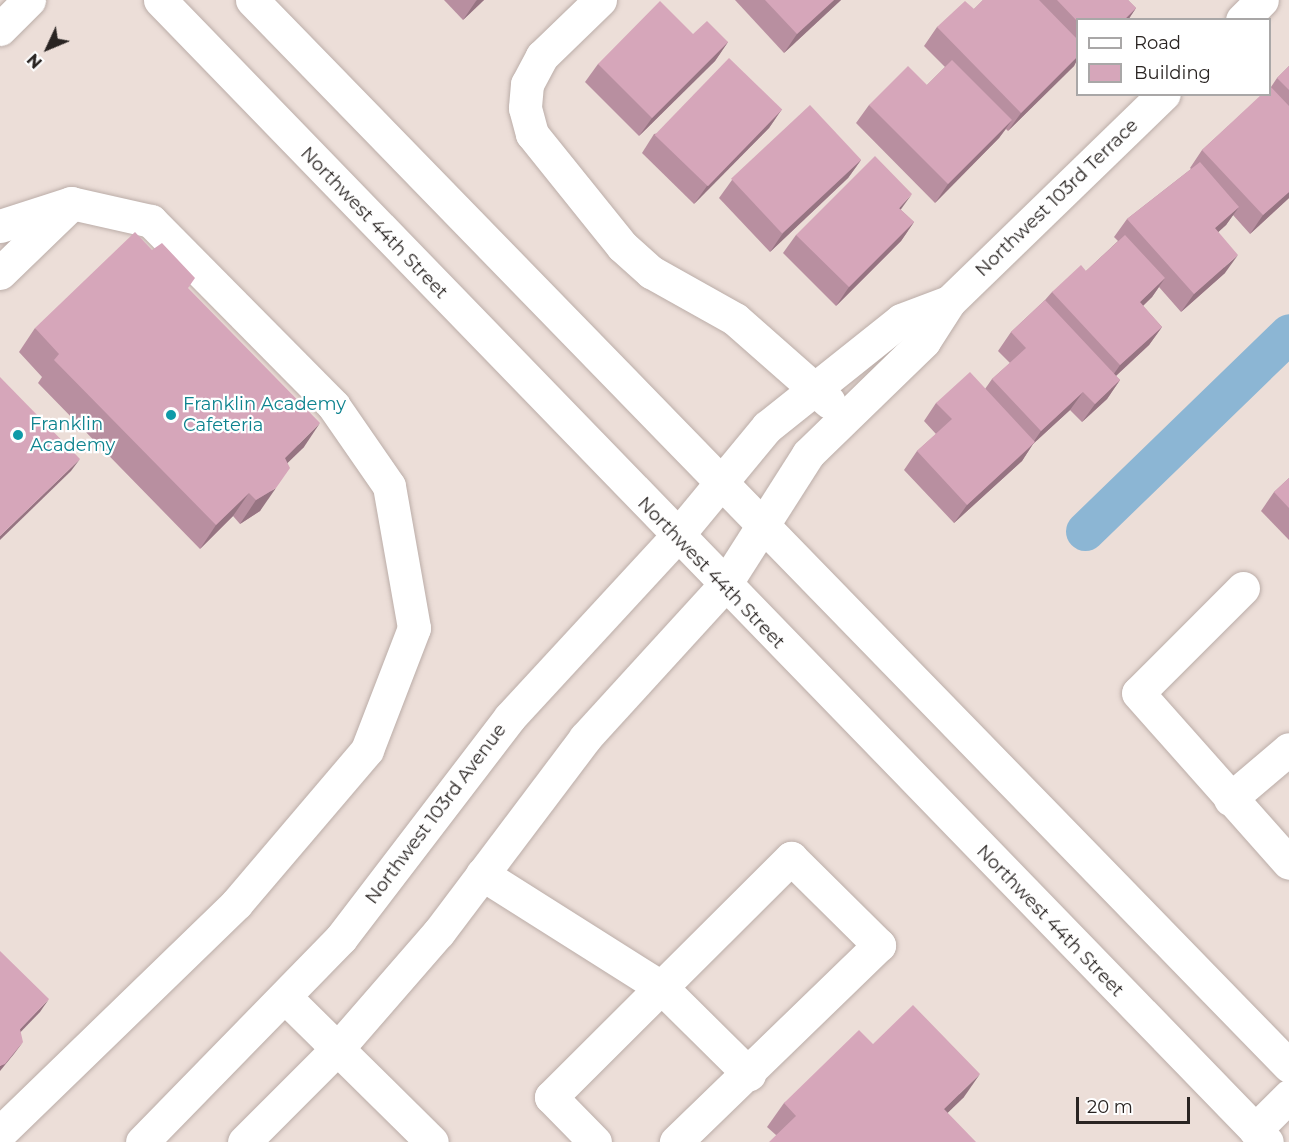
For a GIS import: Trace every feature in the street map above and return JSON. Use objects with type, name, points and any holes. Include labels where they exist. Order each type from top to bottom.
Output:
[{"type":"street","points":[[0,29],[29,0]]},
{"type":"street","name":"Northwest 44th Street","points":[[160,0],[676,537],[1261,1136]]},
{"type":"street","points":[[252,0],[720,478],[1289,1066]]},
{"type":"street","points":[[600,0],[542,56],[527,84],[525,108],[532,134],[553,165],[622,246],[651,272],[735,319],[814,387],[844,418]]},
{"type":"street","points":[[1244,18],[1262,0]]},
{"type":"street","name":"Northwest 103rd Terrace","points":[[761,522],[808,454],[924,341],[950,302],[1162,96]]},
{"type":"street","points":[[0,273],[71,204]]},
{"type":"street","points":[[0,226],[71,204],[151,221],[333,405],[389,486],[414,628],[367,750],[237,903],[0,1133]]},
{"type":"street","name":"Northwest 103rd Terrace","points":[[720,478],[814,387],[902,320],[950,302]]},
{"type":"street","name":"Northwest 103rd Avenue","points":[[142,1142],[285,997],[382,887],[510,717],[676,537],[720,478]]},
{"type":"street","points":[[244,1142],[338,1048],[482,874],[585,738],[724,586],[761,522]]},
{"type":"street","points":[[1243,588],[1138,693],[1230,799],[1289,862]]},
{"type":"street","points":[[1230,799],[1289,749]]},
{"type":"street","points":[[595,1142],[551,1097],[791,858],[879,945],[749,1074],[676,1142]]},
{"type":"street","points":[[482,874],[661,987],[749,1074]]},
{"type":"street","points":[[285,997],[432,1142]]},
{"type":"street","points":[[1261,1136],[1289,1096]]},
{"type":"building","points":[[765,0],[834,0],[797,34]]},
{"type":"building","points":[[983,0],[1039,0],[1076,38],[1076,58],[1021,113],[937,27],[965,1],[974,9]]},
{"type":"building","points":[[1057,0],[1128,0],[1136,8],[1126,18],[1076,18],[1076,20]]},
{"type":"building","points":[[660,1],[693,34],[707,21],[728,42],[652,118],[598,64]]},
{"type":"building","points":[[729,58],[782,109],[708,186],[655,135]]},
{"type":"building","points":[[952,60],[1012,120],[948,184],[869,105],[908,66],[927,85]]},
{"type":"building","points":[[1289,66],[1289,90],[1277,78]]},
{"type":"building","points":[[1271,87],[1289,106],[1289,192],[1263,215],[1202,150],[1260,96],[1271,96]]},
{"type":"building","points":[[810,105],[861,160],[782,234],[731,179]]},
{"type":"building","points":[[875,156],[912,194],[899,208],[914,222],[849,287],[796,235]]},
{"type":"building","points":[[1200,162],[1239,207],[1215,228],[1238,255],[1194,294],[1127,219]]},
{"type":"building","name":"Franklin Academy Cafeteria","points":[[135,232],[152,250],[162,243],[195,278],[188,288],[320,423],[285,458],[290,468],[276,488],[256,500],[249,493],[216,525],[54,360],[59,354],[35,328]]},
{"type":"building","points":[[1125,235],[1165,278],[1140,302],[1162,327],[1120,365],[1052,292],[1081,265],[1086,271]]},
{"type":"building","points":[[1045,300],[1120,380],[1095,404],[1083,392],[1041,431],[992,379],[1026,348],[1011,332]]},
{"type":"building","points":[[970,372],[1035,442],[967,505],[917,451],[952,419],[936,403]]},
{"type":"building","name":"Franklin Academy","points":[[0,377],[80,459],[0,536]]},
{"type":"building","points":[[1289,478],[1289,508],[1274,492]]},
{"type":"building","points":[[0,951],[49,999],[20,1029],[23,1042],[5,1064],[0,1066]]},
{"type":"building","points":[[913,1005],[980,1074],[944,1109],[976,1142],[769,1142],[796,1116],[784,1103],[859,1030],[873,1044]]},
{"type":"waterway","points":[[1085,531],[1289,333]]},
{"type":"place","name":"Franklin Academy Cafeteria","points":[[171,415]]},
{"type":"place","name":"Franklin Academy","points":[[18,435]]}]
